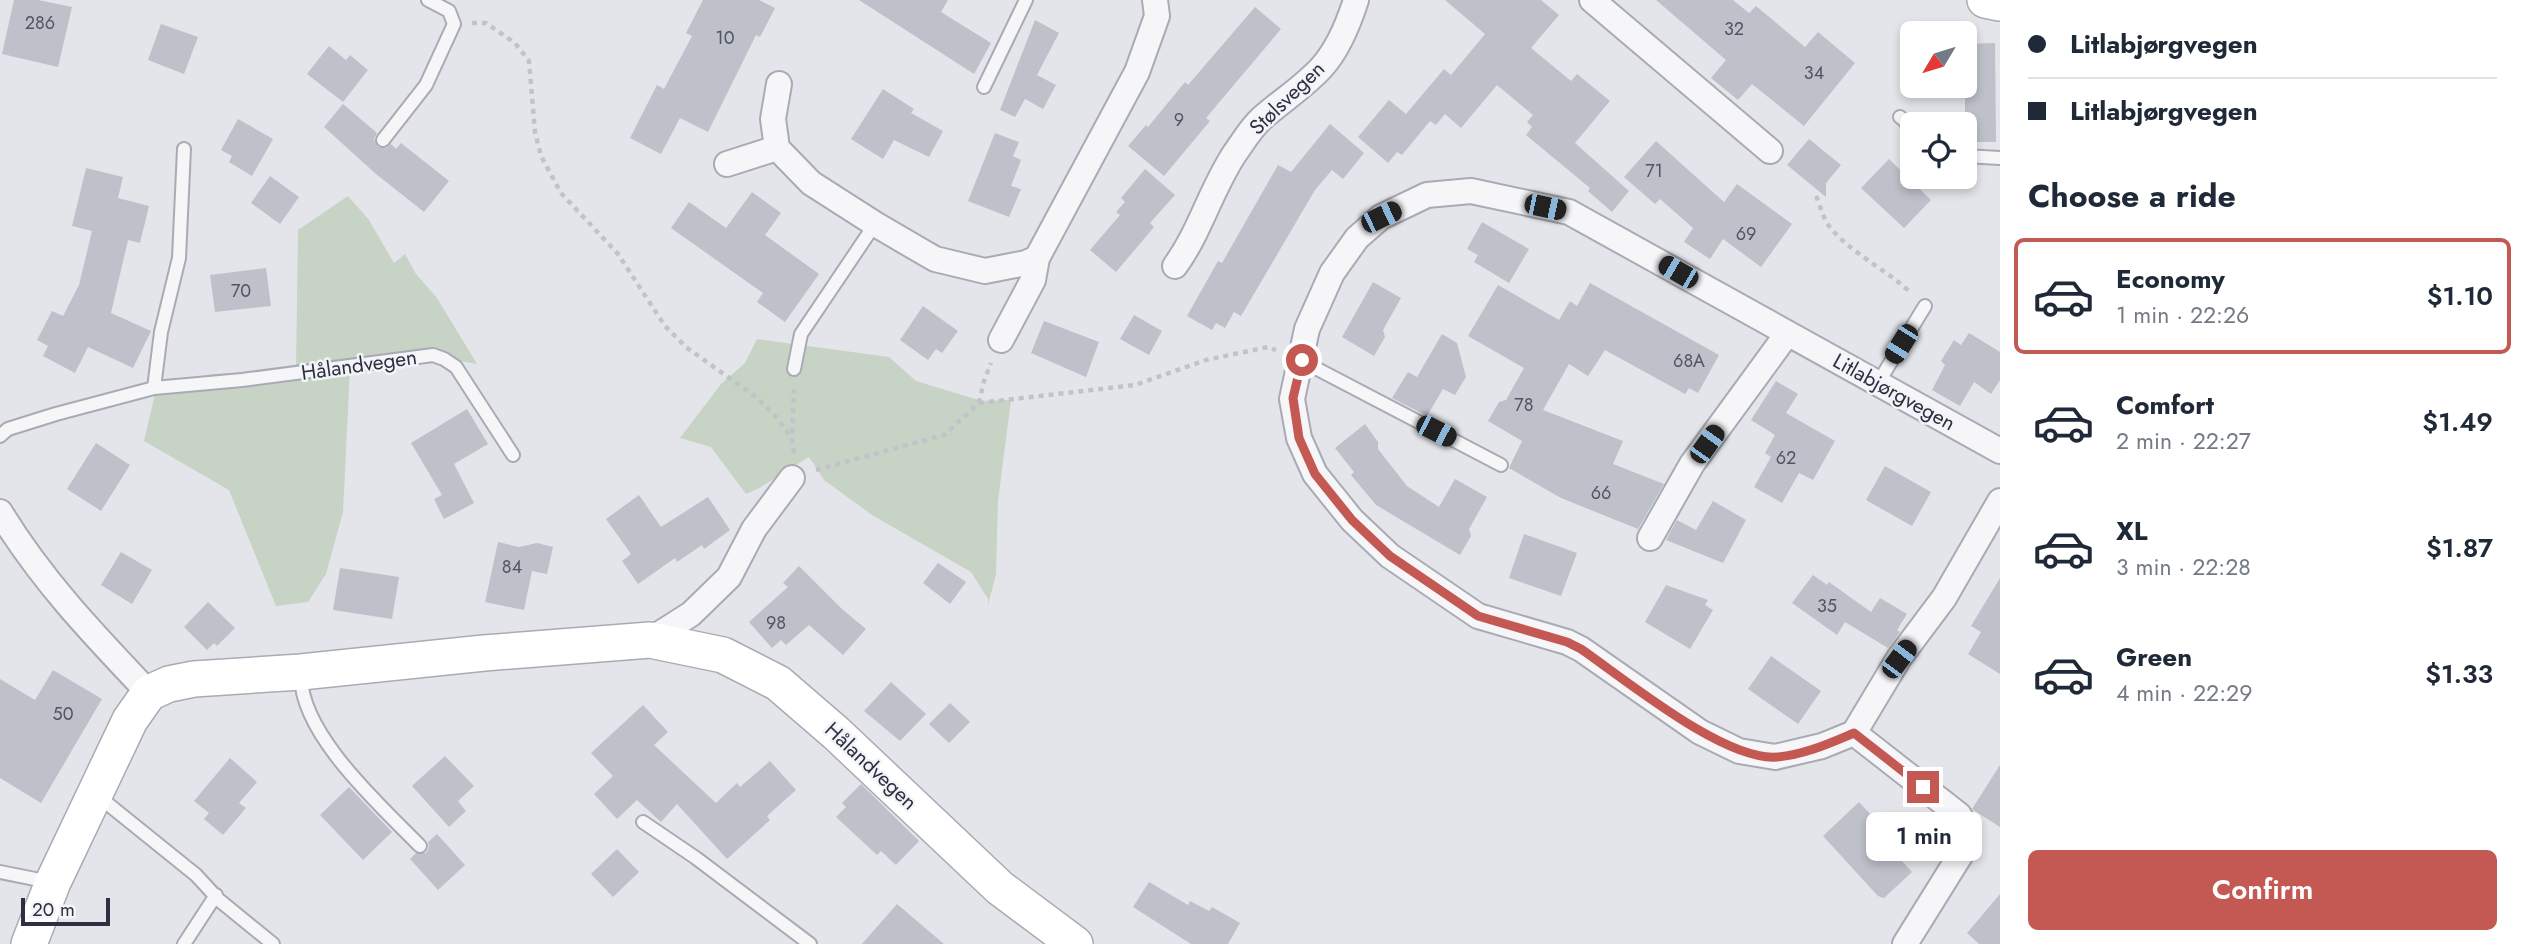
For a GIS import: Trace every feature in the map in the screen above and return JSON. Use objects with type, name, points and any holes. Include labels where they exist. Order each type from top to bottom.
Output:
[{"type":"main road","points":[[1985,0],[2000,4]]},
{"type":"main road","name":"Hålandvegen","points":[[149,693],[169,684],[194,679],[301,672],[484,653],[650,640],[723,655],[778,683],[827,724],[1000,888],[1069,942]]},
{"type":"main road","points":[[29,944],[53,882],[95,793],[131,720],[149,693]]},
{"type":"street","points":[[1001,340],[1033,280],[1037,258],[1137,72],[1157,16],[1155,0]]},
{"type":"street","name":"Stølsvegen","points":[[1175,266],[1189,247],[1233,156],[1259,121],[1324,65],[1349,21],[1356,0]]},
{"type":"street","points":[[1592,0],[1770,151]]},
{"type":"street","points":[[779,84],[774,120],[777,148],[811,183],[874,224],[935,258],[985,271],[1026,263],[1037,258]]},
{"type":"street","points":[[727,164],[777,148]]},
{"type":"street","name":"Litlabjørgvegen","points":[[1854,733],[1822,746],[1782,756],[1739,751],[1700,732],[1581,649],[1567,642],[1478,616],[1390,556],[1352,520],[1315,474],[1299,438],[1293,398],[1307,329],[1332,273],[1357,238],[1381,217],[1427,195],[1471,191],[1569,212],[2000,451]]},
{"type":"street","points":[[1650,538],[1692,464],[1787,334]]},
{"type":"street","name":"Hålandvegen","points":[[650,640],[691,614],[729,578],[754,529],[792,478]]},
{"type":"street","points":[[1905,944],[1961,854],[1968,832],[1959,816],[1854,733],[1899,659],[1994,528],[2000,501]]},
{"type":"street","points":[[2,518],[27,556],[62,599],[149,693]]},
{"type":"lane","points":[[383,140],[426,85],[454,24],[449,11],[428,0]]},
{"type":"lane","points":[[984,87],[1026,0]]},
{"type":"lane","points":[[154,388],[161,332],[179,258],[184,149]]},
{"type":"lane","points":[[1977,157],[2000,158]]},
{"type":"lane","points":[[794,369],[801,334],[874,224]]},
{"type":"lane","points":[[1878,383],[1925,306]]},
{"type":"lane","name":"Hålandvegen","points":[[0,436],[8,429],[56,414],[154,388],[242,380],[433,355],[456,367],[513,455]]},
{"type":"lane","points":[[1302,360],[1501,465]]},
{"type":"lane","points":[[301,672],[301,689],[316,725],[355,779],[420,846]]},
{"type":"lane","points":[[95,793],[157,842],[273,944]]},
{"type":"lane","points":[[643,822],[696,858],[810,944]]},
{"type":"lane","points":[[0,872],[53,882]]},
{"type":"lane","points":[[184,944],[216,895]]},
{"type":"path","points":[[454,24],[486,23],[515,43],[529,61],[535,132],[541,156],[561,193],[618,254],[665,326],[686,347],[757,398],[778,419],[792,439]]},
{"type":"path","points":[[1816,196],[1828,226],[1867,260],[1898,281],[1925,306]]},
{"type":"path","points":[[794,369],[792,478],[838,462],[944,435],[979,403],[984,381],[1001,340]]},
{"type":"path","points":[[979,403],[1135,385],[1206,360],[1244,352]]},
{"type":"green space","points":[[348,196],[369,220],[394,263],[405,254],[416,274],[437,298],[477,364],[449,359],[350,369],[343,512],[326,574],[308,602],[276,606],[229,490],[144,441],[156,390],[212,374],[296,370],[298,230]]},
{"type":"green space","points":[[757,339],[889,357],[916,381],[982,401],[1011,400],[998,501],[996,574],[988,605],[988,599],[971,572],[872,515],[824,480],[809,457],[746,494],[711,447],[680,438],[721,384],[745,363]]},
{"type":"building","points":[[14,0],[38,0],[72,7],[58,67],[2,54]]},
{"type":"building","points":[[703,0],[759,0],[775,8],[760,37],[756,35],[708,132],[680,118],[661,154],[630,138],[657,85],[664,89],[692,36],[686,33]]},
{"type":"building","points":[[859,0],[948,0],[941,12],[991,43],[974,74]]},
{"type":"building","points":[[1445,0],[1541,0],[1559,15],[1531,48],[1571,81],[1577,74],[1610,101],[1575,143],[1629,191],[1612,212],[1588,191],[1590,188],[1526,135],[1532,127],[1527,122],[1533,115],[1497,85],[1461,128],[1445,114],[1436,125],[1430,121],[1402,155],[1397,152],[1388,163],[1358,137],[1389,100],[1406,114],[1444,69],[1451,75],[1485,34]]},
{"type":"building","points":[[1656,0],[1733,0],[1749,13],[1756,6],[1805,47],[1818,32],[1855,63],[1804,126],[1752,84],[1738,100],[1711,78],[1726,60]]},
{"type":"building","points":[[1255,7],[1281,29],[1206,118],[1210,121],[1164,176],[1128,146],[1146,125],[1148,127],[1185,82],[1188,85]]},
{"type":"building","points":[[1035,20],[1059,33],[1037,75],[1056,85],[1043,109],[1025,99],[1015,117],[1000,110]]},
{"type":"building","points":[[161,24],[198,37],[184,74],[148,60]]},
{"type":"building","points":[[1995,43],[1996,142],[1977,142],[1977,112],[1965,112],[1965,98],[1978,98],[1978,44]]},
{"type":"building","points":[[329,46],[346,60],[350,55],[368,70],[343,102],[307,74]]},
{"type":"building","points":[[883,89],[914,109],[911,113],[943,131],[929,157],[894,140],[883,159],[851,139]]},
{"type":"building","points":[[343,104],[377,133],[374,139],[378,147],[386,148],[391,144],[396,149],[401,143],[449,181],[424,212],[376,174],[324,127]]},
{"type":"building","points":[[238,119],[273,139],[252,176],[229,162],[232,156],[221,150]]},
{"type":"building","points":[[1330,124],[1364,153],[1343,179],[1332,170],[1315,190],[1241,316],[1234,312],[1225,328],[1216,323],[1212,330],[1187,316],[1218,261],[1222,263],[1278,165],[1291,172]]},
{"type":"building","points":[[995,133],[1019,142],[1013,156],[1021,160],[1011,186],[1021,189],[1009,217],[968,201]]},
{"type":"building","points":[[1809,139],[1841,165],[1826,183],[1826,197],[1787,165]]},
{"type":"building","points":[[1656,141],[1724,202],[1737,184],[1792,224],[1761,267],[1723,239],[1710,259],[1684,242],[1693,228],[1660,199],[1655,204],[1624,177]]},
{"type":"building","points":[[1889,159],[1900,170],[1900,189],[1920,189],[1931,200],[1904,228],[1861,188]]},
{"type":"building","points":[[86,168],[123,177],[118,198],[149,206],[140,243],[128,240],[111,313],[151,331],[133,368],[88,347],[75,373],[43,356],[48,346],[37,340],[52,311],[63,316],[79,285],[92,231],[72,226]]},
{"type":"building","points":[[1145,169],[1175,195],[1150,223],[1154,227],[1116,272],[1090,250],[1120,215],[1116,212],[1125,202],[1121,198]]},
{"type":"building","points":[[270,176],[299,197],[280,224],[251,203]]},
{"type":"building","points":[[752,192],[781,213],[765,235],[819,274],[785,322],[757,302],[763,293],[671,228],[689,202],[726,228]]},
{"type":"building","points":[[1482,222],[1529,249],[1509,283],[1474,262],[1478,255],[1467,249]]},
{"type":"building","points":[[266,268],[271,306],[215,312],[210,275]]},
{"type":"building","points":[[1373,282],[1401,298],[1383,330],[1385,337],[1374,356],[1342,337]]},
{"type":"building","points":[[1590,283],[1719,355],[1698,393],[1689,388],[1685,394],[1605,350],[1588,376],[1569,364],[1543,410],[1623,441],[1613,464],[1664,484],[1638,529],[1561,498],[1509,468],[1522,441],[1488,421],[1499,402],[1506,400],[1524,368],[1468,336],[1498,285],[1559,320],[1570,301],[1577,306]]},
{"type":"building","points":[[923,306],[958,331],[942,353],[936,349],[928,360],[900,340]]},
{"type":"building","points":[[1134,315],[1162,331],[1149,355],[1120,339]]},
{"type":"building","points":[[1044,321],[1099,342],[1086,377],[1031,353]]},
{"type":"building","points":[[1969,333],[2000,352],[2000,380],[1991,394],[1974,382],[1960,406],[1932,390],[1945,365],[1941,361],[1954,340],[1961,345]]},
{"type":"building","points":[[1442,334],[1457,343],[1466,377],[1455,395],[1443,389],[1427,416],[1392,398],[1408,372],[1417,377]]},
{"type":"building","points":[[1776,381],[1798,394],[1786,413],[1835,441],[1813,480],[1799,473],[1782,503],[1754,487],[1771,457],[1765,453],[1775,435],[1751,420]]},
{"type":"building","points":[[467,409],[488,444],[454,464],[474,503],[444,519],[434,499],[442,495],[411,443]]},
{"type":"building","points":[[1365,424],[1378,442],[1378,449],[1407,486],[1439,507],[1455,479],[1487,497],[1469,529],[1471,536],[1460,555],[1376,505],[1351,475],[1354,472],[1335,448]]},
{"type":"building","points":[[96,443],[130,465],[101,511],[67,489]]},
{"type":"building","points":[[1885,466],[1931,492],[1912,526],[1866,500]]},
{"type":"building","points":[[639,495],[661,527],[708,497],[730,530],[704,549],[702,545],[677,562],[675,558],[638,584],[622,561],[631,554],[606,519]]},
{"type":"building","points":[[1713,501],[1746,520],[1723,563],[1666,540],[1677,520],[1696,530]]},
{"type":"building","points":[[1524,534],[1577,553],[1561,596],[1509,578]]},
{"type":"building","points":[[498,542],[519,547],[537,543],[553,547],[547,574],[532,571],[524,610],[485,602]]},
{"type":"building","points":[[121,552],[152,570],[132,604],[101,585]]},
{"type":"building","points":[[938,563],[966,582],[950,604],[923,583]]},
{"type":"building","points":[[799,566],[866,629],[843,655],[809,625],[786,645],[781,640],[772,648],[749,622],[788,587],[783,583]]},
{"type":"building","points":[[340,568],[399,577],[392,619],[333,610]]},
{"type":"building","points":[[1813,575],[1827,585],[1829,582],[1871,612],[1880,598],[1907,614],[1897,630],[1900,632],[1888,648],[1845,622],[1837,635],[1792,603]]},
{"type":"building","points":[[2000,578],[2000,674],[1968,654],[1981,632],[1971,626]]},
{"type":"building","points":[[1666,585],[1708,600],[1705,605],[1713,610],[1690,649],[1645,622]]},
{"type":"building","points":[[208,602],[235,628],[217,646],[214,643],[207,650],[184,627]]},
{"type":"building","points":[[1771,656],[1821,691],[1798,724],[1748,689]]},
{"type":"building","points":[[53,670],[102,699],[41,803],[0,778],[0,679],[35,700]]},
{"type":"building","points":[[891,682],[926,714],[900,741],[864,711]]},
{"type":"building","points":[[950,703],[970,722],[949,743],[929,724]]},
{"type":"building","points":[[643,705],[668,732],[654,745],[716,803],[737,783],[740,787],[770,761],[796,790],[767,816],[770,820],[727,859],[677,804],[661,822],[637,800],[617,819],[594,794],[613,776],[591,753]]},
{"type":"building","points":[[445,756],[474,786],[458,801],[466,811],[449,827],[412,786]]},
{"type":"building","points":[[230,758],[257,782],[239,803],[246,808],[223,835],[204,819],[209,813],[194,801]]},
{"type":"building","points":[[2000,765],[2000,827],[1972,809]]},
{"type":"building","points":[[861,784],[919,841],[896,865],[881,851],[877,855],[836,817],[846,807],[842,803]]},
{"type":"building","points":[[349,787],[392,832],[363,860],[320,815]]},
{"type":"building","points":[[1859,802],[1888,833],[1882,839],[1912,872],[1884,898],[1878,896],[1823,836]]},
{"type":"building","points":[[437,834],[465,865],[438,890],[410,859],[416,853],[426,853],[428,842]]},
{"type":"building","points":[[617,849],[639,872],[613,897],[591,874]]},
{"type":"building","points":[[1149,882],[1188,905],[1190,901],[1209,911],[1212,907],[1240,923],[1228,944],[1191,944],[1133,907]]},
{"type":"building","points":[[2000,894],[2000,944],[1979,944],[1967,933]]},
{"type":"building","points":[[897,904],[944,944],[862,944]]},
{"type":"route","points":[[1302,360],[1293,398],[1299,438],[1315,474],[1352,520],[1390,556],[1478,616],[1567,642],[1581,649],[1700,732],[1739,751],[1775,757],[1789,755],[1854,733],[1923,787]]}]
